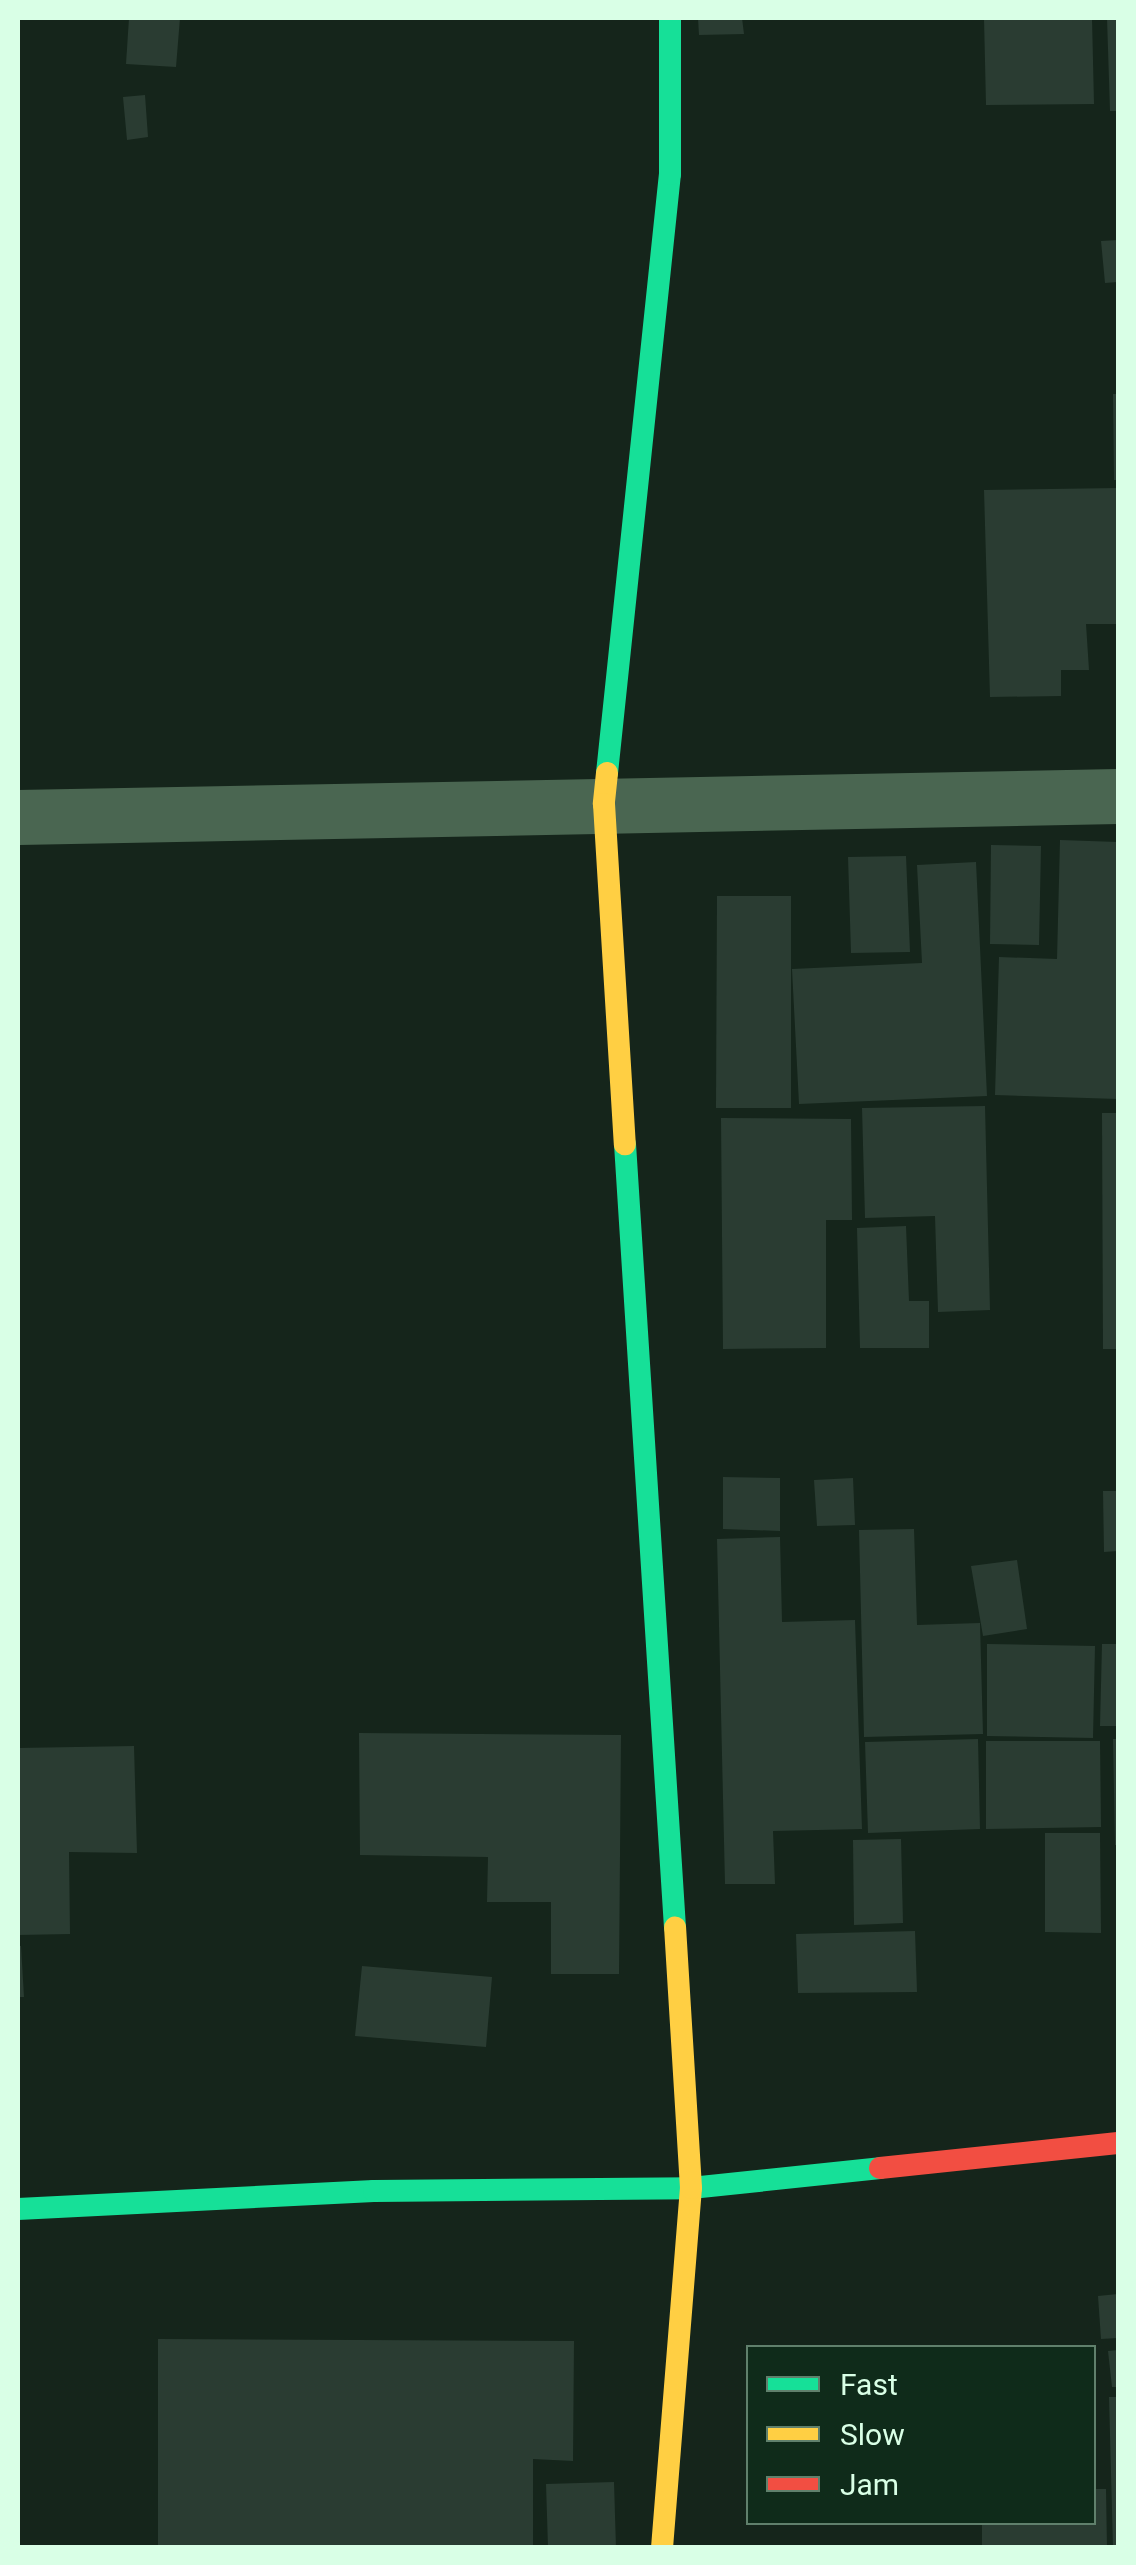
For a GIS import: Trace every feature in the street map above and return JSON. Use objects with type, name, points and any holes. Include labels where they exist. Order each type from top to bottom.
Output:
[{"type":"street","points":[[662,2548],[692,2188],[604,804],[670,174],[670,18]]},
{"type":"street","points":[[18,817],[1118,796]]},
{"type":"street","points":[[18,2209],[374,2191],[692,2188],[1118,2144]]},
{"type":"building","points":[[129,18],[180,18],[176,67],[126,64]]},
{"type":"building","points":[[698,18],[742,18],[744,34],[699,35]]},
{"type":"building","points":[[984,18],[1092,18],[1094,104],[986,105]]},
{"type":"building","points":[[1107,18],[1118,18],[1118,111],[1110,111]]},
{"type":"building","points":[[145,95],[148,137],[127,140],[123,97]]},
{"type":"building","points":[[1118,240],[1118,282],[1105,283],[1101,241]]},
{"type":"building","points":[[1113,394],[1118,394],[1118,480],[1114,480]]},
{"type":"building","points":[[1118,488],[1118,624],[1086,624],[1089,670],[1061,670],[1061,696],[990,697],[984,490]]},
{"type":"building","points":[[1060,840],[1118,842],[1118,1099],[995,1095],[999,957],[1057,959]]},
{"type":"building","points":[[991,845],[1041,846],[1039,945],[990,944]]},
{"type":"building","points":[[906,856],[910,952],[851,953],[848,857]]},
{"type":"building","points":[[976,862],[987,1096],[799,1104],[792,969],[922,963],[917,865]]},
{"type":"building","points":[[717,896],[791,896],[791,1108],[716,1108]]},
{"type":"building","points":[[985,1106],[990,1310],[938,1312],[935,1216],[865,1218],[862,1108]]},
{"type":"building","points":[[1102,1113],[1118,1113],[1118,1349],[1103,1349]]},
{"type":"building","points":[[721,1118],[851,1119],[852,1220],[826,1220],[826,1348],[723,1349]]},
{"type":"building","points":[[906,1226],[909,1301],[929,1301],[929,1348],[860,1348],[857,1228]]},
{"type":"building","points":[[723,1477],[780,1478],[780,1531],[723,1529]]},
{"type":"building","points":[[853,1478],[855,1525],[817,1526],[814,1480]]},
{"type":"building","points":[[1103,1491],[1118,1491],[1118,1551],[1104,1552]]},
{"type":"building","points":[[914,1529],[917,1625],[980,1623],[983,1734],[864,1737],[859,1530]]},
{"type":"building","points":[[780,1537],[782,1622],[855,1620],[862,1829],[773,1831],[775,1884],[725,1884],[717,1539]]},
{"type":"building","points":[[1017,1560],[1027,1629],[983,1636],[971,1566]]},
{"type":"building","points":[[987,1644],[1095,1646],[1093,1738],[987,1736]]},
{"type":"building","points":[[1102,1644],[1118,1644],[1118,1726],[1100,1726]]},
{"type":"building","points":[[359,1733],[621,1735],[619,1974],[551,1974],[551,1902],[487,1902],[488,1857],[360,1855]]},
{"type":"building","points":[[978,1739],[980,1829],[868,1833],[865,1742]]},
{"type":"building","points":[[1113,1739],[1118,1739],[1118,1845],[1115,1845]]},
{"type":"building","points":[[986,1741],[1100,1741],[1101,1827],[986,1829]]},
{"type":"building","points":[[134,1746],[137,1853],[69,1852],[70,1934],[18,1935],[18,1748]]},
{"type":"building","points":[[1045,1833],[1100,1833],[1101,1933],[1045,1932]]},
{"type":"building","points":[[901,1839],[903,1923],[854,1925],[853,1840]]},
{"type":"building","points":[[915,1931],[917,1992],[798,1993],[796,1934]]},
{"type":"building","points":[[21,1946],[24,1997],[18,1997]]},
{"type":"building","points":[[362,1966],[492,1977],[486,2047],[355,2036]]},
{"type":"building","points":[[1118,2294],[1118,2338],[1101,2339],[1098,2296]]},
{"type":"building","points":[[158,2339],[574,2341],[573,2461],[533,2459],[533,2548],[158,2548]]},
{"type":"building","points":[[1118,2350],[1118,2387],[1112,2387],[1108,2351]]},
{"type":"building","points":[[1109,2397],[1118,2397],[1118,2548],[1113,2548]]},
{"type":"building","points":[[614,2482],[616,2548],[548,2548],[546,2484]]},
{"type":"building","points":[[1096,2489],[1106,2489],[1107,2548],[982,2548],[982,2525],[1096,2525]]},
{"type":"traffic: fast","points":[[607,773],[670,174],[670,18]]},
{"type":"traffic: fast","points":[[625,1144],[675,1927]]},
{"type":"traffic: fast","points":[[18,2209],[374,2191],[691,2188],[880,2168]]},
{"type":"traffic: slow","points":[[607,773],[604,804],[625,1144]]},
{"type":"traffic: slow","points":[[662,2548],[691,2188],[675,1927]]},
{"type":"traffic: jam","points":[[880,2168],[1118,2143]]}]
